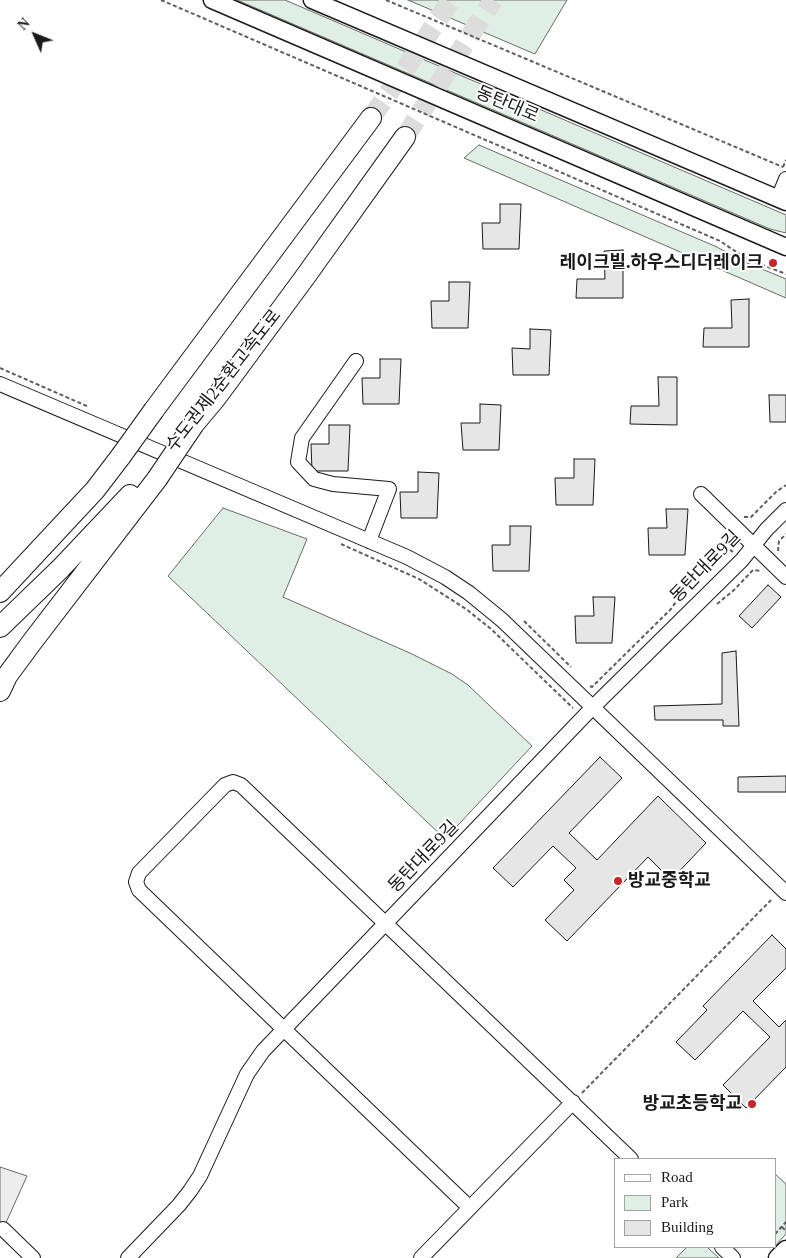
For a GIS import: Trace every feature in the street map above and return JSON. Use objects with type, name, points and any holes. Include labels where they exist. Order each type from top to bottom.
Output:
[{"type":"highway","name":"수도권제2순환고속도로","points":[[0,592],[95,490],[371,118]]},
{"type":"highway","name":"수도권제2순환고속도로","points":[[153,476],[215,399],[405,137]]},
{"type":"highway","points":[[0,627],[153,476]]},
{"type":"highway","points":[[0,691],[8,676],[153,476]]},
{"type":"main road","name":"동탄대로","points":[[212,0],[786,248]]},
{"type":"main road","name":"동탄대로","points":[[312,0],[782,200]]},
{"type":"main road","points":[[777,1258],[786,1249]]},
{"type":"street","points":[[782,200],[786,179]]},
{"type":"street","points":[[356,361],[302,438],[298,462],[314,479],[333,484],[389,489],[369,541]]},
{"type":"street","points":[[0,384],[369,541],[430,569],[469,593],[502,620],[786,893]]},
{"type":"street","points":[[701,494],[786,577]]},
{"type":"street","name":"동탄대로9길","points":[[128,1258],[179,1205],[200,1176],[247,1074],[263,1052],[593,707],[754,546],[766,530],[786,510]]},
{"type":"street","points":[[470,1208],[138,890],[136,882],[139,873],[225,785],[233,782],[241,785],[630,1158]]},
{"type":"street","points":[[421,1258],[573,1102]]},
{"type":"street","points":[[3,1229],[33,1258]]},
{"type":"street","points":[[723,1248],[733,1258]]},
{"type":"path","points":[[161,0],[720,241],[747,259],[786,274]]},
{"type":"path","points":[[386,0],[783,167],[786,160]]},
{"type":"path","points":[[0,368],[91,407]]},
{"type":"path","points":[[744,517],[751,517],[776,492],[786,485]]},
{"type":"path","points":[[779,552],[777,549],[779,541],[786,534]]},
{"type":"path","points":[[585,681],[592,687],[671,609],[687,586],[725,546],[725,537]]},
{"type":"path","points":[[334,541],[419,579],[466,609],[491,629],[572,707]]},
{"type":"path","points":[[713,608],[753,570],[761,571]]},
{"type":"path","points":[[520,618],[572,668]]},
{"type":"path","points":[[573,1102],[771,900]]},
{"type":"path","points":[[776,1233],[786,1222]]},
{"type":"path","points":[[782,1227],[786,1231]]},
{"type":"green space","points":[[237,0],[285,0],[786,215],[786,233],[770,229]]},
{"type":"green space","points":[[408,0],[567,0],[535,54]]},
{"type":"green space","points":[[479,145],[717,247],[740,260],[786,279],[786,298],[464,158]]},
{"type":"green space","points":[[223,508],[307,539],[283,597],[412,654],[452,674],[468,685],[532,746],[445,839],[168,576]]},
{"type":"green space","points":[[776,1175],[786,1184],[786,1234],[776,1245]]},
{"type":"green space","points":[[686,1248],[708,1248],[719,1258],[676,1258]]},
{"type":"shaded area","points":[[0,1167],[27,1176],[0,1236]]},
{"type":"building","points":[[500,204],[521,204],[519,249],[483,249],[482,223],[500,223]]},
{"type":"building","points":[[623,250],[623,298],[576,298],[577,279],[605,279],[604,251]]},
{"type":"building","points":[[449,282],[470,282],[468,328],[432,328],[431,301],[449,301]]},
{"type":"building","points":[[749,299],[749,347],[703,347],[704,328],[732,328],[731,300]]},
{"type":"building","points":[[530,329],[551,330],[549,375],[513,375],[512,348],[530,349]]},
{"type":"building","points":[[380,359],[401,359],[399,404],[363,404],[362,378],[380,378]]},
{"type":"building","points":[[658,377],[677,377],[677,425],[630,424],[631,406],[659,406]]},
{"type":"building","points":[[769,395],[786,395],[786,422],[770,422]]},
{"type":"building","points":[[480,404],[501,405],[499,450],[463,450],[461,423],[480,423]]},
{"type":"building","points":[[329,425],[350,425],[348,471],[312,471],[311,444],[329,444]]},
{"type":"building","points":[[574,459],[595,459],[593,505],[556,505],[555,478],[574,478]]},
{"type":"building","points":[[418,472],[439,473],[437,518],[401,518],[400,492],[418,492]]},
{"type":"building","points":[[666,509],[688,509],[685,555],[649,555],[648,528],[667,528]]},
{"type":"building","points":[[510,526],[531,526],[529,571],[493,571],[492,545],[510,545]]},
{"type":"building","points":[[768,585],[781,597],[752,628],[739,616]]},
{"type":"building","points":[[593,597],[615,597],[612,643],[576,643],[575,616],[594,616]]},
{"type":"building","points":[[736,651],[739,726],[723,726],[723,720],[655,720],[654,706],[722,704],[722,653]]},
{"type":"building","points":[[600,757],[622,778],[569,833],[597,860],[658,796],[706,843],[671,880],[648,857],[567,941],[545,920],[574,890],[564,880],[576,868],[553,846],[513,887],[493,868]]},
{"type":"building","points":[[786,776],[786,792],[738,792],[738,777]]},
{"type":"building","points":[[772,935],[786,949],[786,968],[753,1001],[779,1027],[786,1020],[786,1067],[746,1108],[723,1085],[770,1037],[743,1011],[695,1060],[676,1042],[707,1010],[703,1006]]},
{"type":"tunnel","points":[[371,118],[451,0]]},
{"type":"tunnel","points":[[405,137],[493,0]]},
{"type":"place","name":"레이크빌.하우스디더레이크","points":[[773,263]]},
{"type":"place","name":"방교중학교","points":[[618,881]]},
{"type":"place","name":"방교초등학교","points":[[752,1104]]}]
